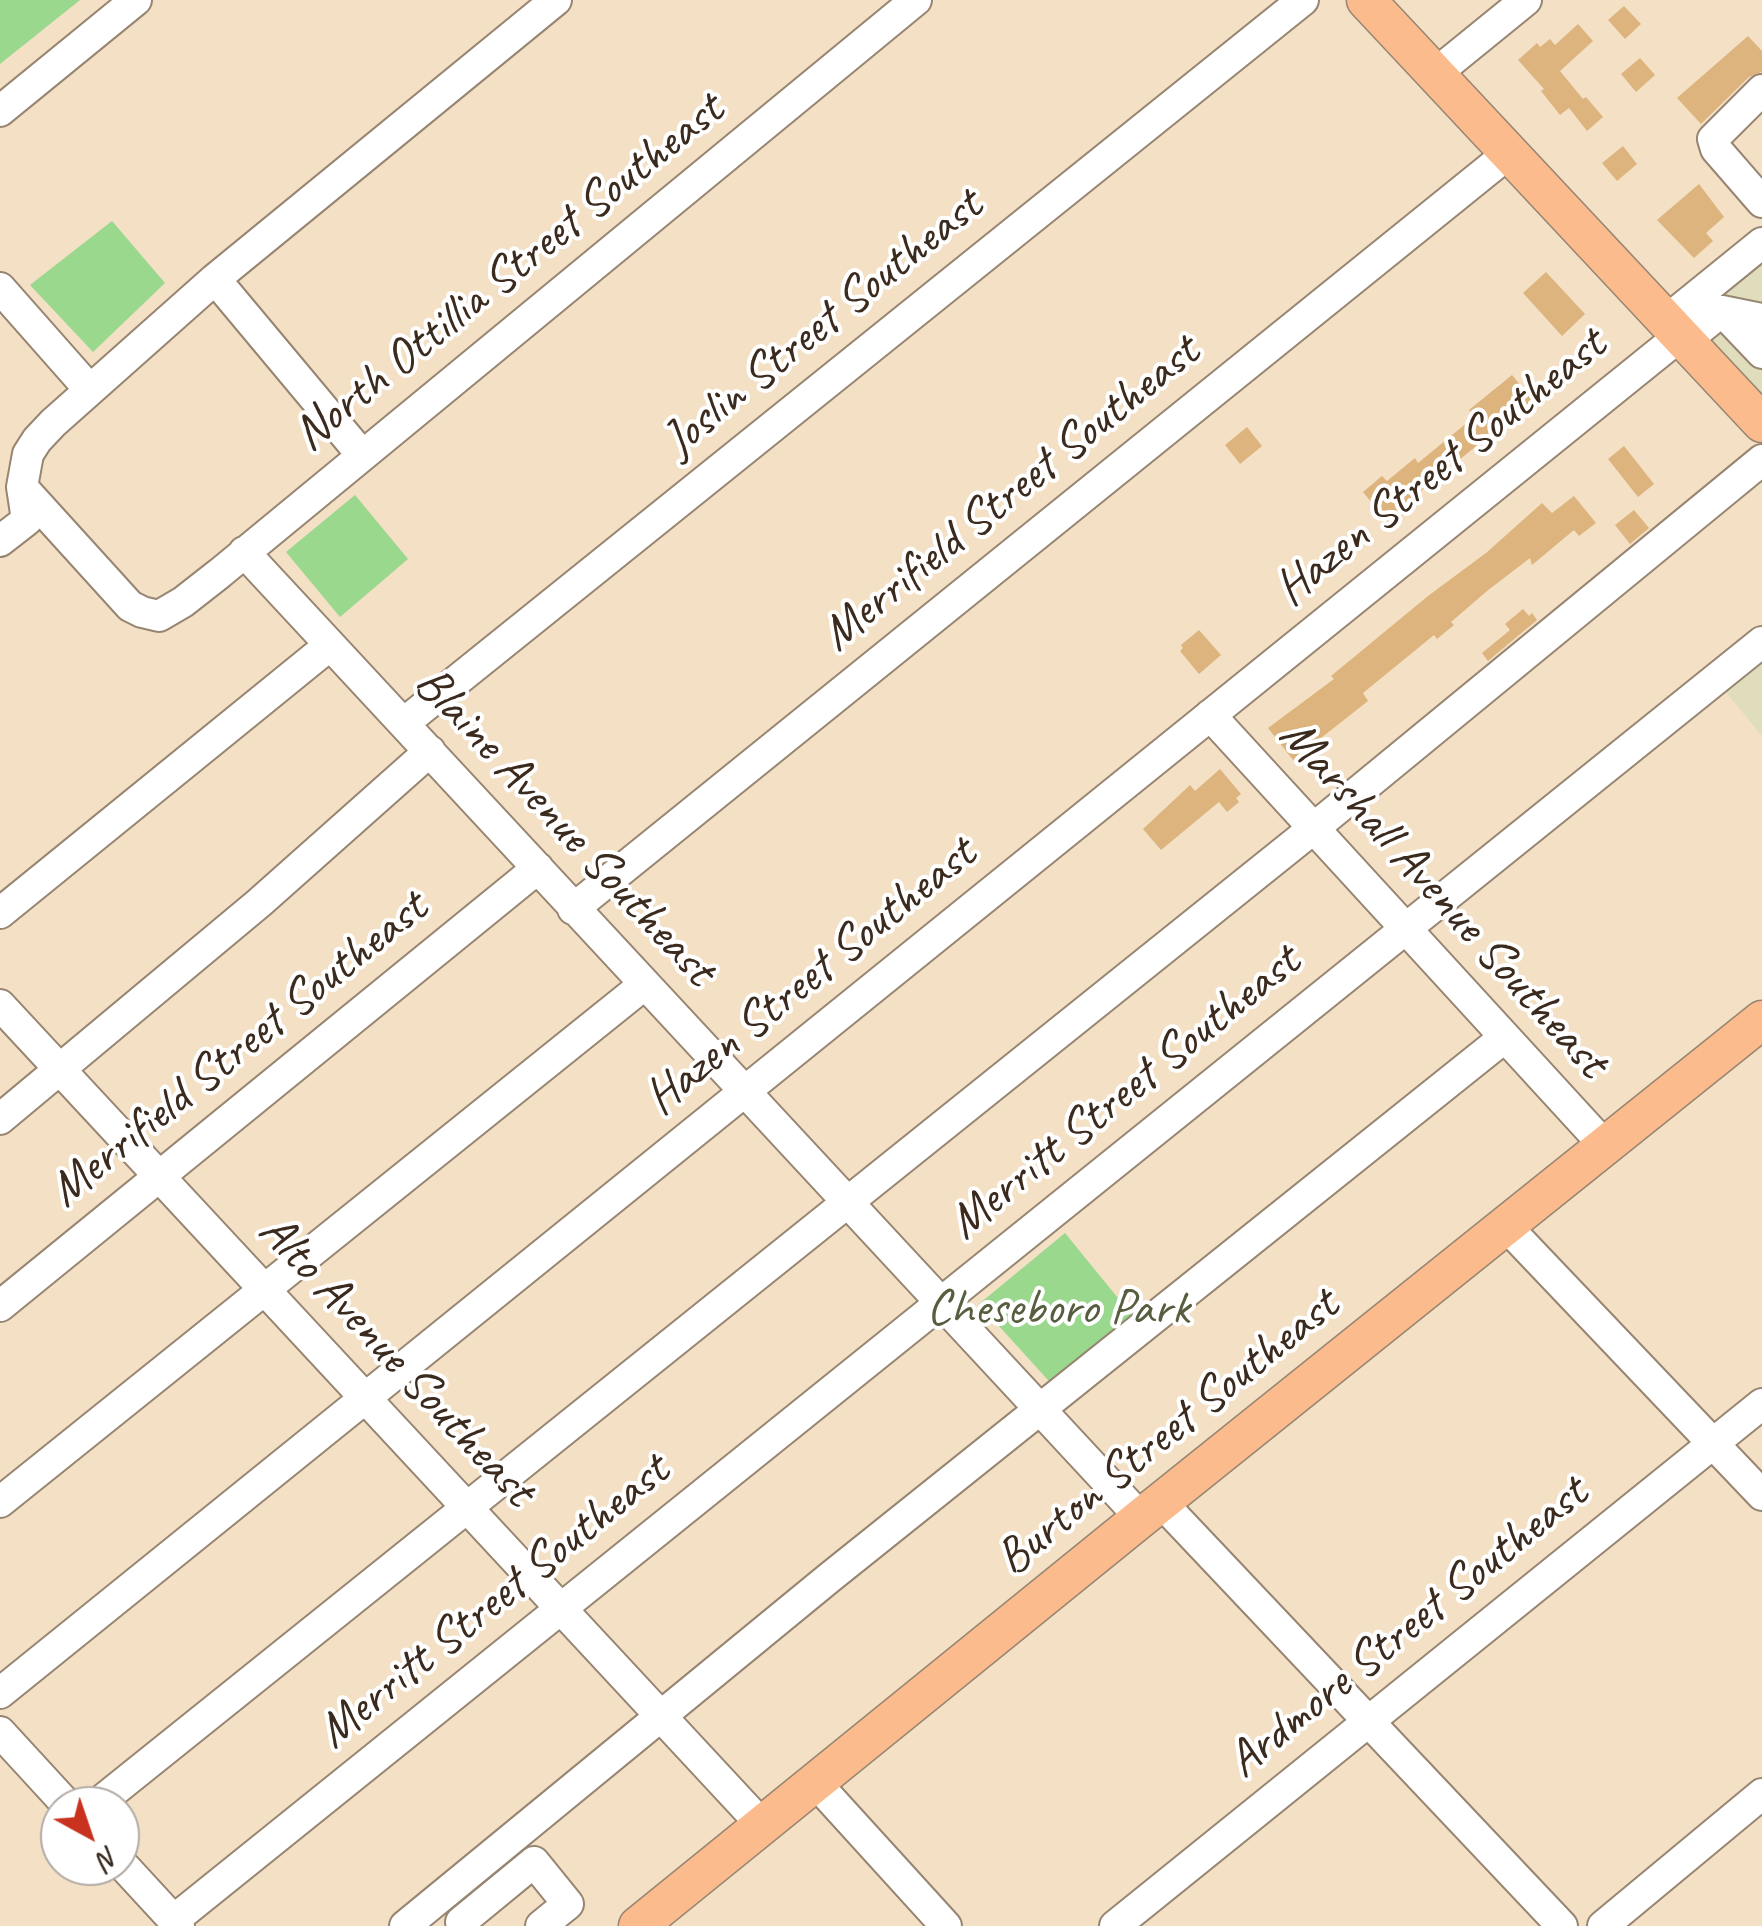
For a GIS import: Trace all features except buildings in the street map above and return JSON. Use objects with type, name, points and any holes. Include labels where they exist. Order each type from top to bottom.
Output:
[{"type":"main road","points":[[1366,0],[1762,423]]},
{"type":"main road","name":"Burton Street Southeast","points":[[638,1926],[1762,1020]]},
{"type":"street","points":[[0,111],[136,0]]},
{"type":"street","points":[[0,541],[27,520],[22,487],[28,454],[37,440],[215,280],[556,0]]},
{"type":"street","name":"North Ottillia Street Southeast","points":[[22,487],[130,606],[159,616],[244,552],[916,0]]},
{"type":"street","name":"Joslin Street Southeast","points":[[404,723],[1302,0]]},
{"type":"street","points":[[1435,74],[1526,0]]},
{"type":"street","points":[[1762,90],[1713,139],[1716,149],[1762,202]]},
{"type":"street","name":"Merrifield Street Southeast","points":[[573,908],[1509,153]]},
{"type":"street","points":[[1678,332],[1762,243]]},
{"type":"street","points":[[215,280],[362,455]]},
{"type":"street","points":[[0,288],[90,390]]},
{"type":"street","points":[[1678,332],[1722,311],[1762,319]]},
{"type":"street","points":[[1722,311],[1762,353]]},
{"type":"street","name":"Hazen Street Southeast","points":[[0,1692],[1678,332]]},
{"type":"street","points":[[120,1786],[1314,828],[1762,460]]},
{"type":"street","name":"Blaine Avenue Southeast","points":[[244,552],[1041,1410],[1151,1510],[1367,1722],[1562,1926]]},
{"type":"street","points":[[0,913],[330,645]]},
{"type":"street","name":"Merritt Street Southeast","points":[[176,1923],[1406,928],[1758,654]]},
{"type":"street","name":"Marshall Avenue Southeast","points":[[1210,715],[1605,1146]]},
{"type":"street","points":[[0,1120],[259,903],[430,751]]},
{"type":"street","name":"Merrifield Street Southeast","points":[[0,1306],[538,868]]},
{"type":"street","points":[[0,1502],[645,984]]},
{"type":"street","name":"Alto Avenue Southeast","points":[[0,1005],[762,1825]]},
{"type":"street","points":[[406,1926],[758,1636],[1505,1037]]},
{"type":"street","points":[[1506,1226],[1762,1495]]},
{"type":"street","name":"Ardmore Street Southeast","points":[[1115,1926],[1762,1404]]},
{"type":"street","points":[[0,1732],[50,1786]]},
{"type":"street","points":[[816,1782],[946,1926]]},
{"type":"street","points":[[1603,1926],[1762,1794]]},
{"type":"street","points":[[464,1926],[462,1922],[534,1862],[568,1904],[540,1926]]},
{"type":"street","points":[[140,1884],[176,1923]]},
{"type":"shaded area","points":[[1762,262],[1762,402],[1690,324]]},
{"type":"shaded area","points":[[1762,661],[1762,736],[1725,691]]},
{"type":"green space","points":[[0,0],[80,0],[0,64]]},
{"type":"green space","points":[[112,221],[165,283],[93,352],[30,285]]},
{"type":"green space","points":[[355,495],[408,559],[340,617],[286,552]]},
{"type":"green space","name":"Cheseboro Park","points":[[1065,1233],[1140,1325],[1057,1390],[979,1304]]}]
